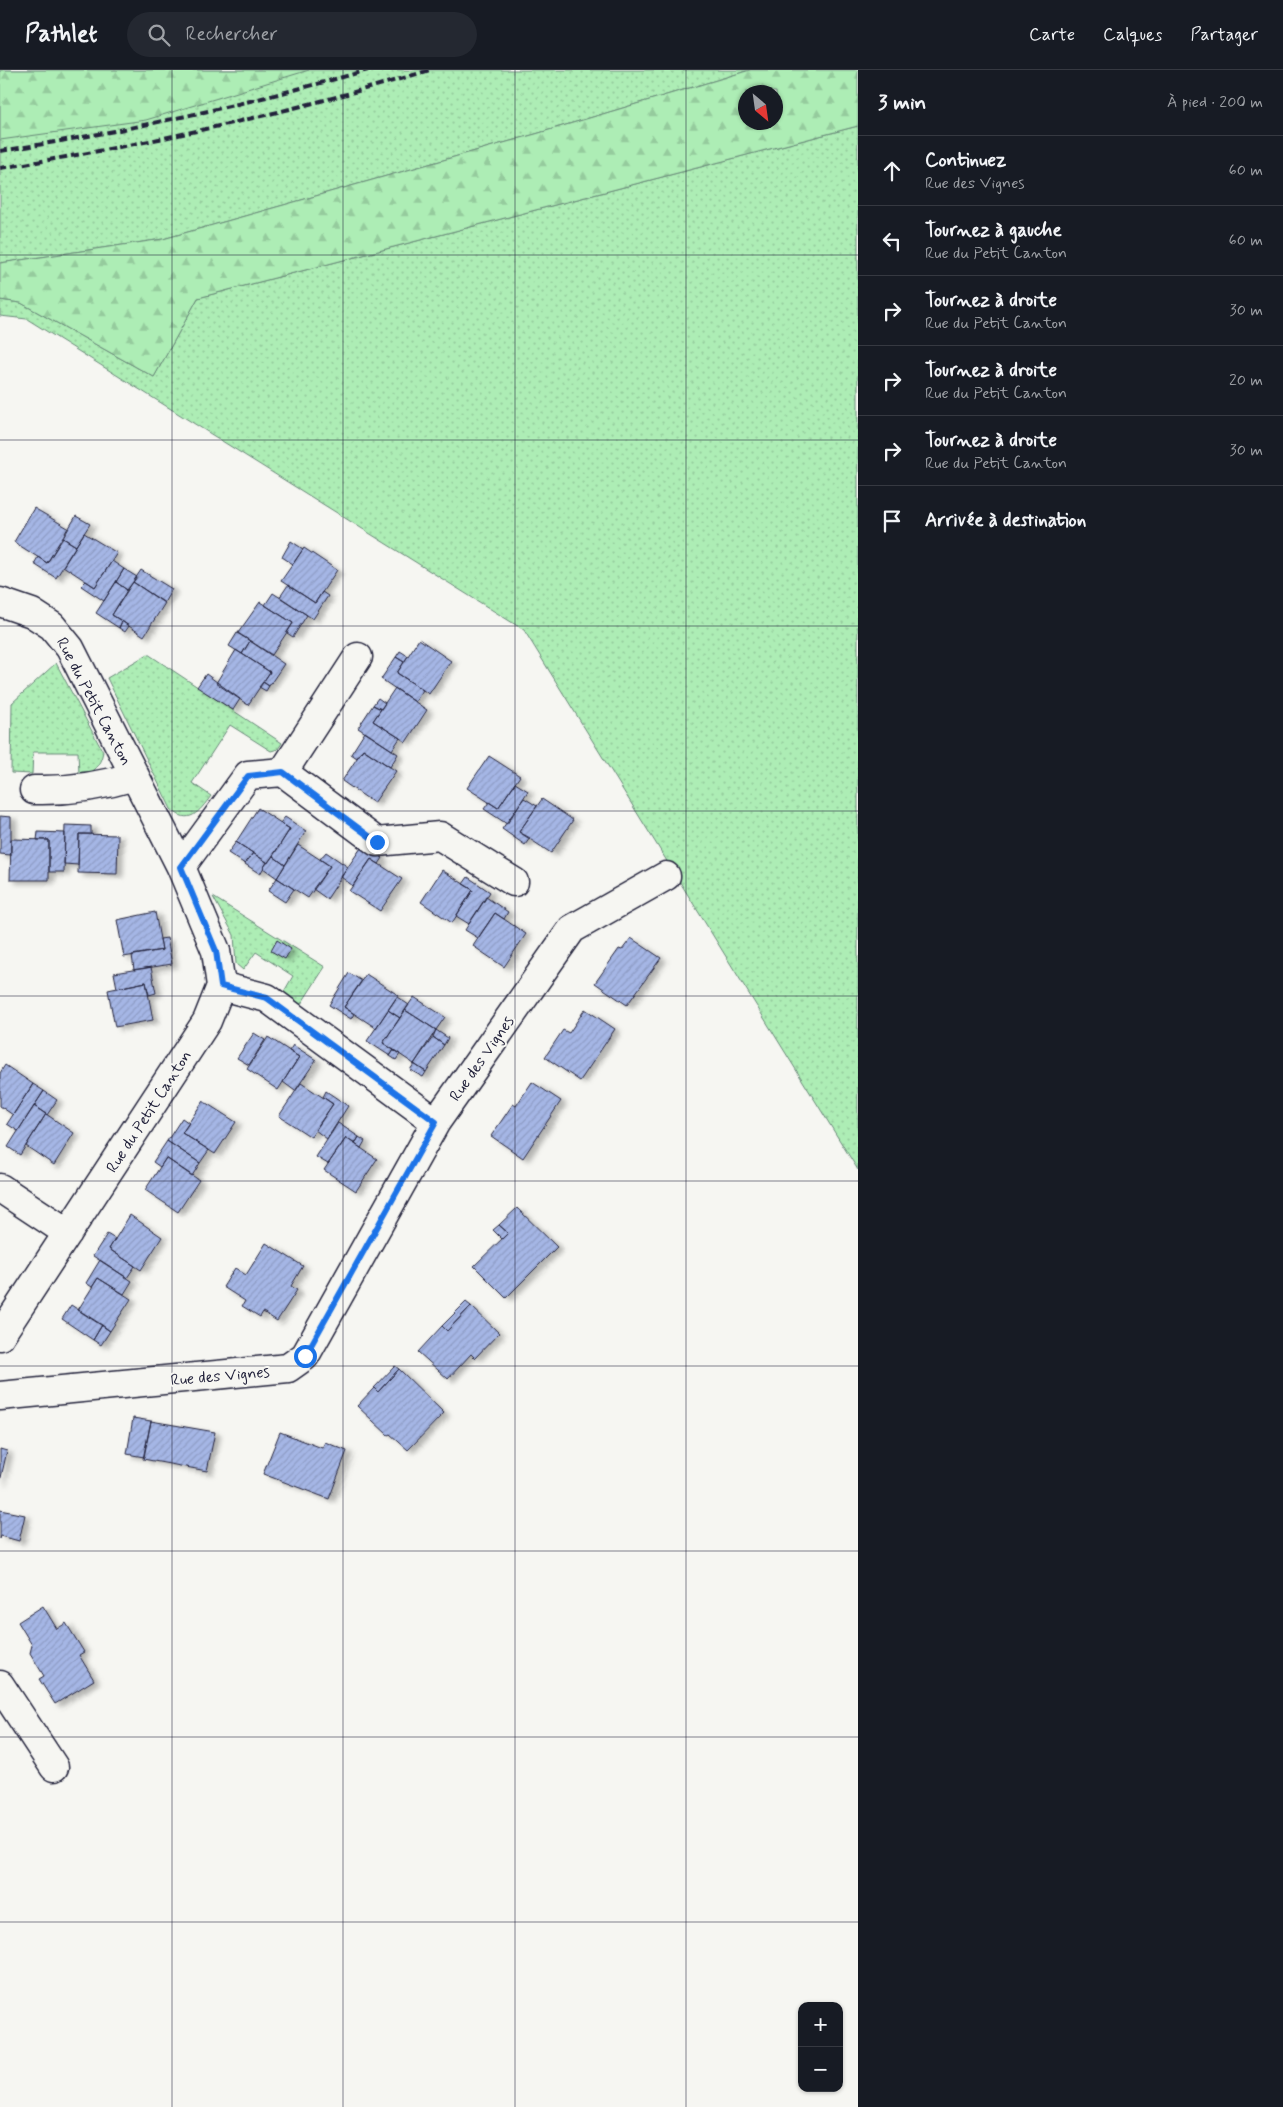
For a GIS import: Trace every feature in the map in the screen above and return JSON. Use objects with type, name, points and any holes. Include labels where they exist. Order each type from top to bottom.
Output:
[{"type":"street","name":"Rue du Petit Canton","points":[[0,602],[32,613],[52,626],[70,648],[181,867],[216,951],[221,986],[207,1021],[0,1336]]},
{"type":"street","points":[[283,772],[358,658]]},
{"type":"street","points":[[181,867],[248,776],[283,772],[377,842],[440,836],[514,882]]},
{"type":"street","name":"Rue du Petit Canton","points":[[34,790],[56,791],[104,786],[135,776]]},
{"type":"street","name":"Rue des Vignes","points":[[0,1396],[288,1368],[305,1356],[436,1122],[572,929],[666,876]]},
{"type":"street","points":[[221,986],[267,998],[436,1122]]},
{"type":"street","points":[[0,1188],[68,1233]]},
{"type":"street","points":[[0,1685],[54,1767]]},
{"type":"green space","points":[[0,70],[750,70],[539,133],[163,239],[0,263]]},
{"type":"green space","points":[[0,70],[309,70],[146,120],[0,140]]},
{"type":"green space","points":[[750,70],[858,70],[858,126],[198,298],[154,377],[21,303],[0,300],[0,263],[163,239],[539,133]]},
{"type":"green space","points":[[858,126],[858,1170],[524,630],[27,319],[0,316],[0,300],[21,303],[154,377],[198,298]]},
{"type":"green space","points":[[148,654],[282,743],[278,749],[271,751],[230,725],[192,783],[211,796],[198,812],[188,817],[177,814],[171,809],[107,678]]},
{"type":"green space","points":[[56,663],[103,752],[100,761],[92,771],[79,774],[78,752],[33,752],[32,774],[11,773],[12,703]]},
{"type":"green space","points":[[213,897],[325,967],[299,1007],[282,995],[293,976],[256,952],[243,970],[236,964],[234,935]]},
{"type":"building","points":[[34,508],[68,528],[47,563],[14,542]]},
{"type":"building","points":[[76,516],[90,524],[76,546],[63,538]]},
{"type":"building","points":[[84,533],[117,553],[95,587],[63,566]]},
{"type":"building","points":[[63,538],[76,546],[56,578],[34,564],[38,557],[47,563]]},
{"type":"building","points":[[291,541],[303,549],[293,564],[282,557]]},
{"type":"building","points":[[304,548],[337,570],[315,603],[281,581]]},
{"type":"building","points":[[112,561],[124,569],[104,601],[81,586],[86,581],[95,587]]},
{"type":"building","points":[[124,569],[137,577],[127,590],[116,582]]},
{"type":"building","points":[[141,570],[172,589],[164,603],[133,582]]},
{"type":"building","points":[[116,582],[127,590],[112,615],[122,621],[119,628],[96,613]]},
{"type":"building","points":[[133,582],[165,603],[144,636],[112,615]]},
{"type":"building","points":[[288,585],[315,603],[322,592],[328,596],[313,619],[280,597]]},
{"type":"building","points":[[273,593],[307,615],[293,637],[287,633],[293,623],[265,605]]},
{"type":"building","points":[[260,602],[293,623],[272,655],[238,633]]},
{"type":"building","points":[[122,621],[129,626],[125,632],[119,628]]},
{"type":"building","points":[[237,633],[250,641],[242,654],[229,646]]},
{"type":"building","points":[[419,639],[451,661],[429,694],[397,673]]},
{"type":"building","points":[[250,641],[284,664],[269,686],[263,682],[270,672],[242,654]]},
{"type":"building","points":[[236,650],[270,672],[248,705],[216,683]]},
{"type":"building","points":[[400,651],[408,656],[404,662],[396,657]]},
{"type":"building","points":[[396,657],[404,662],[397,673],[423,690],[415,702],[381,679]]},
{"type":"building","points":[[206,674],[240,699],[233,710],[197,687]]},
{"type":"building","points":[[263,682],[269,686],[266,691],[259,687]]},
{"type":"building","points":[[395,688],[427,710],[406,742],[373,721]]},
{"type":"building","points":[[378,698],[385,703],[381,709],[373,705]]},
{"type":"building","points":[[373,705],[381,709],[373,721],[400,738],[392,750],[358,728]]},
{"type":"building","points":[[365,732],[398,754],[390,767],[363,749],[357,758],[351,754]]},
{"type":"building","points":[[363,749],[396,771],[374,803],[342,781]]},
{"type":"building","points":[[489,756],[520,776],[498,808],[467,788]]},
{"type":"building","points":[[515,783],[528,791],[507,824],[484,809],[489,802],[498,808]]},
{"type":"building","points":[[524,798],[537,806],[519,832],[530,838],[525,845],[502,829]]},
{"type":"building","points":[[542,799],[573,820],[551,853],[519,832]]},
{"type":"building","points":[[258,808],[290,829],[268,863],[236,842]]},
{"type":"building","points":[[0,816],[11,817],[11,855],[0,854]]},
{"type":"building","points":[[285,817],[306,831],[285,865],[273,856],[290,829],[280,823]]},
{"type":"building","points":[[65,825],[91,826],[91,834],[79,834],[78,865],[64,864]]},
{"type":"building","points":[[38,832],[65,833],[64,872],[49,872],[49,840],[37,840]]},
{"type":"building","points":[[79,834],[118,835],[117,874],[78,873]]},
{"type":"building","points":[[11,839],[49,840],[49,880],[10,880]]},
{"type":"building","points":[[236,842],[253,853],[245,864],[228,853]]},
{"type":"building","points":[[298,845],[330,866],[308,898],[277,878]]},
{"type":"building","points":[[363,845],[383,858],[379,864],[371,859],[353,886],[341,877]]},
{"type":"building","points":[[326,852],[348,867],[327,899],[313,889],[330,866],[320,859]]},
{"type":"building","points":[[253,853],[267,862],[260,874],[245,864]]},
{"type":"building","points":[[273,856],[285,865],[277,878],[263,868]]},
{"type":"building","points":[[371,859],[402,879],[380,911],[349,891]]},
{"type":"building","points":[[442,870],[473,890],[452,923],[421,902]]},
{"type":"building","points":[[468,877],[490,892],[469,924],[456,916],[473,890],[463,884]]},
{"type":"building","points":[[277,878],[294,889],[285,902],[268,891]]},
{"type":"building","points":[[486,897],[508,912],[504,919],[495,913],[478,938],[465,930]]},
{"type":"building","points":[[155,912],[162,950],[124,957],[117,920]]},
{"type":"building","points":[[495,913],[526,934],[504,967],[473,946]]},
{"type":"building","points":[[167,938],[172,964],[134,970],[132,955],[162,950],[160,939]]},
{"type":"building","points":[[631,938],[661,958],[627,1005],[595,983],[619,949],[622,950]]},
{"type":"building","points":[[277,940],[291,949],[285,959],[271,951]]},
{"type":"building","points":[[151,967],[156,993],[149,995],[146,982],[117,988],[114,973]]},
{"type":"building","points":[[349,973],[362,981],[344,1007],[354,1014],[351,1019],[329,1005]]},
{"type":"building","points":[[366,974],[398,995],[376,1028],[344,1007]]},
{"type":"building","points":[[146,982],[153,1020],[115,1027],[108,990]]},
{"type":"building","points":[[397,997],[409,1005],[400,1018],[388,1010]]},
{"type":"building","points":[[414,997],[445,1017],[436,1030],[405,1010]]},
{"type":"building","points":[[585,1009],[615,1029],[580,1081],[545,1057],[563,1030],[569,1033]]},
{"type":"building","points":[[388,1010],[400,1018],[383,1043],[394,1050],[390,1056],[367,1041]]},
{"type":"building","points":[[405,1010],[436,1030],[414,1064],[383,1043]]},
{"type":"building","points":[[436,1030],[448,1038],[444,1045],[433,1037]]},
{"type":"building","points":[[254,1033],[265,1040],[249,1065],[237,1058]]},
{"type":"building","points":[[268,1037],[299,1057],[278,1090],[247,1069]]},
{"type":"building","points":[[433,1037],[444,1045],[426,1072],[414,1064]]},
{"type":"building","points":[[293,1045],[316,1060],[295,1091],[283,1082],[299,1057],[289,1051]]},
{"type":"building","points":[[394,1050],[400,1054],[396,1060],[390,1056]]},
{"type":"building","points":[[414,1064],[426,1072],[423,1077],[410,1070]]},
{"type":"building","points":[[5,1065],[33,1084],[13,1115],[0,1106],[0,1073]]},
{"type":"building","points":[[532,1082],[561,1101],[523,1158],[491,1136],[513,1104],[516,1106]]},
{"type":"building","points":[[301,1083],[333,1104],[311,1137],[279,1116]]},
{"type":"building","points":[[33,1084],[44,1091],[18,1131],[7,1124]]},
{"type":"building","points":[[44,1091],[57,1100],[47,1115],[34,1106]]},
{"type":"building","points":[[326,1091],[348,1106],[327,1139],[315,1130],[333,1104],[323,1097]]},
{"type":"building","points":[[203,1101],[236,1122],[215,1154],[182,1133]]},
{"type":"building","points":[[34,1106],[46,1114],[20,1155],[8,1147]]},
{"type":"building","points":[[46,1114],[74,1133],[54,1165],[26,1146]]},
{"type":"building","points":[[182,1118],[189,1123],[182,1133],[209,1150],[200,1163],[167,1141]]},
{"type":"building","points":[[338,1123],[359,1137],[355,1144],[346,1138],[328,1164],[316,1157]]},
{"type":"building","points":[[359,1137],[365,1141],[361,1148],[355,1144]]},
{"type":"building","points":[[346,1138],[377,1159],[356,1191],[324,1170]]},
{"type":"building","points":[[167,1141],[200,1163],[192,1176],[166,1158],[160,1167],[153,1162]]},
{"type":"building","points":[[166,1158],[199,1180],[178,1212],[145,1190]]},
{"type":"building","points":[[517,1208],[557,1247],[506,1298],[474,1266],[508,1233],[499,1225]]},
{"type":"building","points":[[130,1215],[162,1237],[141,1270],[109,1249]]},
{"type":"building","points":[[499,1225],[508,1233],[502,1239],[493,1230]]},
{"type":"building","points":[[107,1234],[115,1239],[109,1249],[135,1266],[127,1278],[93,1256]]},
{"type":"building","points":[[266,1243],[303,1266],[291,1286],[297,1290],[277,1321],[263,1312],[260,1317],[242,1306],[245,1301],[223,1287],[235,1268],[246,1275]]},
{"type":"building","points":[[100,1260],[132,1281],[124,1294],[98,1278],[92,1287],[86,1283]]},
{"type":"building","points":[[98,1278],[131,1299],[110,1331],[78,1310]]},
{"type":"building","points":[[466,1302],[471,1306],[447,1331],[442,1326]]},
{"type":"building","points":[[71,1305],[102,1325],[93,1340],[62,1319]]},
{"type":"building","points":[[471,1306],[499,1333],[475,1358],[471,1354],[448,1379],[418,1352],[442,1326],[447,1331]]},
{"type":"building","points":[[102,1325],[110,1331],[101,1345],[93,1340]]},
{"type":"building","points":[[395,1366],[399,1369],[378,1392],[374,1388]]},
{"type":"building","points":[[399,1369],[444,1413],[408,1450],[390,1434],[388,1435],[357,1406],[374,1388],[378,1392]]},
{"type":"building","points":[[133,1418],[151,1421],[144,1457],[127,1454]]},
{"type":"building","points":[[151,1421],[215,1432],[207,1471],[143,1459]]},
{"type":"building","points":[[280,1432],[322,1448],[325,1442],[347,1451],[329,1499],[263,1474]]},
{"type":"building","points":[[0,1449],[7,1451],[0,1482]]},
{"type":"building","points":[[0,1510],[25,1515],[19,1541],[1,1536],[0,1539]]},
{"type":"building","points":[[43,1606],[57,1629],[66,1623],[84,1652],[79,1655],[94,1680],[55,1704],[39,1679],[44,1676],[30,1653],[32,1645],[18,1622]]},
{"type":"railway","points":[[0,151],[93,135],[185,116],[368,70]]},
{"type":"railway","points":[[0,168],[109,149],[270,114],[430,70]]},
{"type":"route","points":[[305,1356],[436,1122],[267,998],[221,986],[216,951],[181,867],[248,776],[283,772],[377,842]]}]
